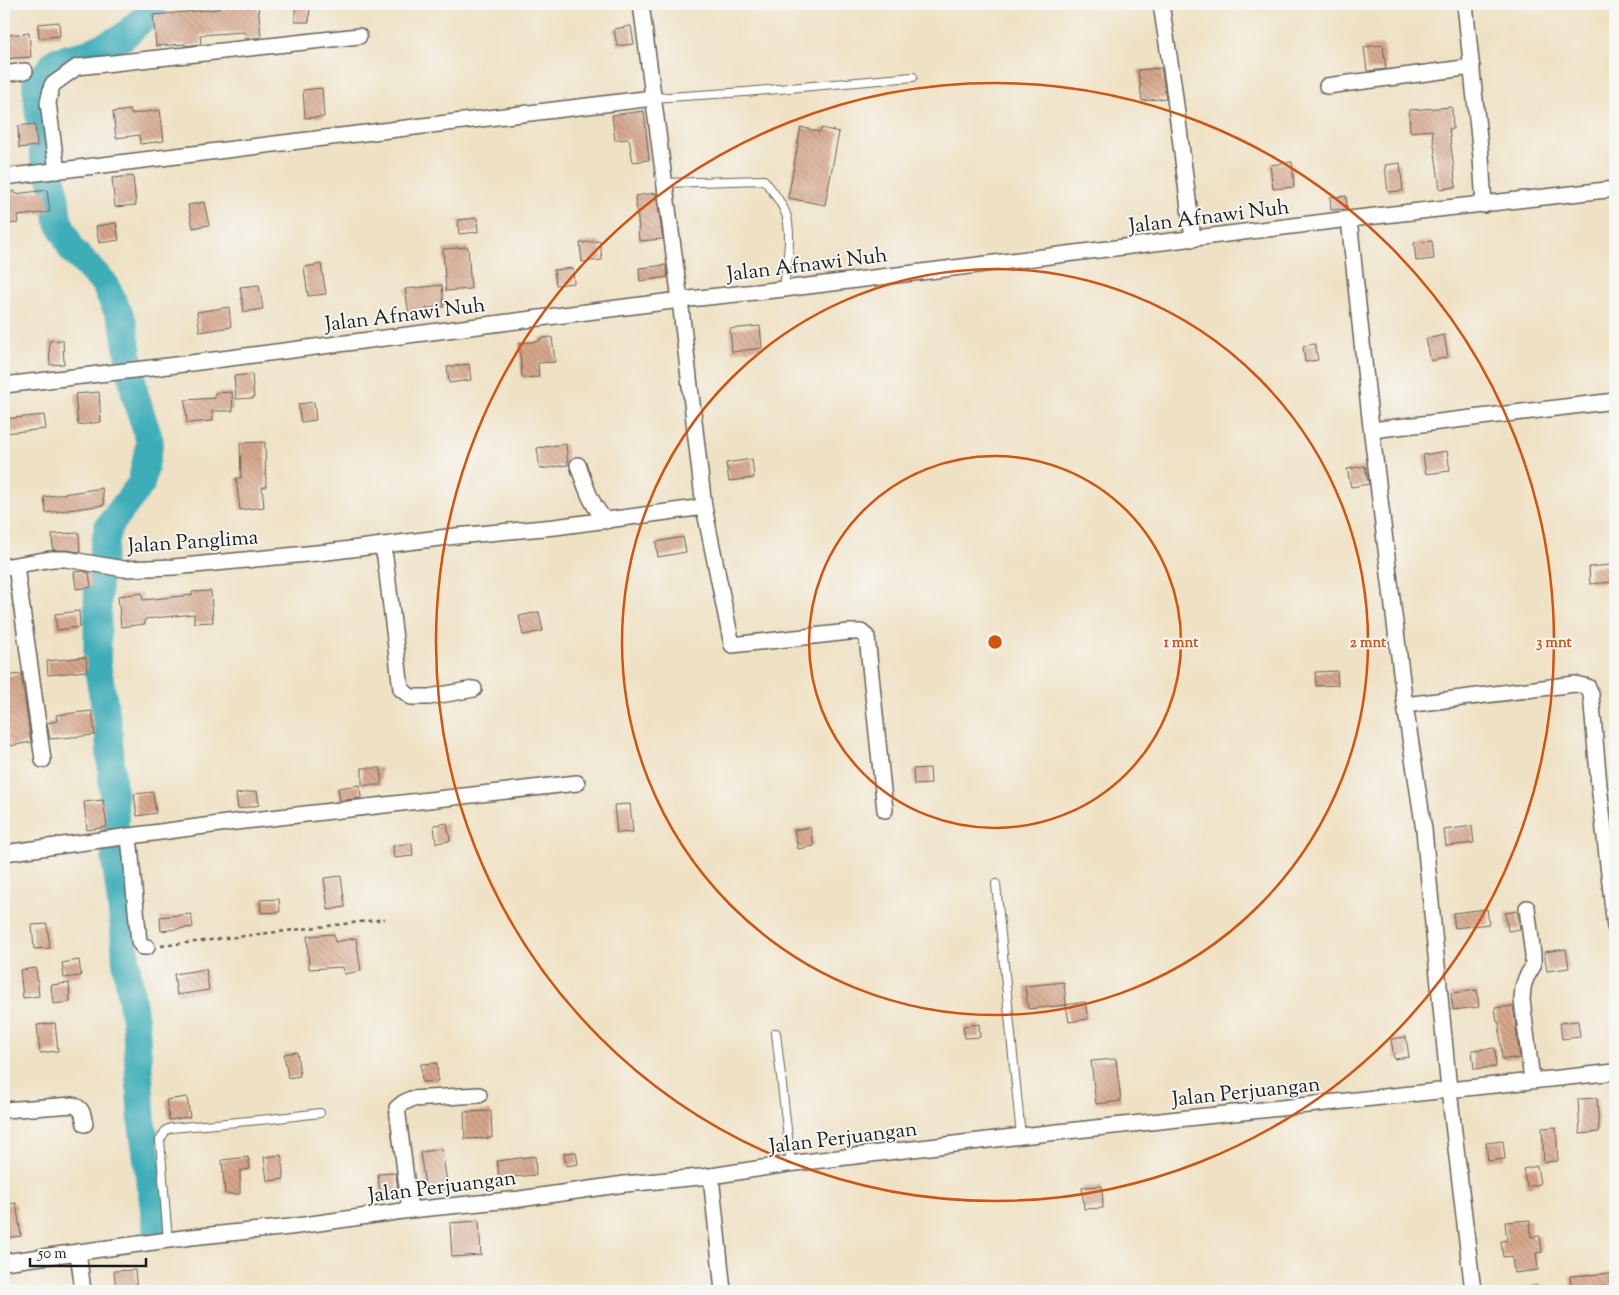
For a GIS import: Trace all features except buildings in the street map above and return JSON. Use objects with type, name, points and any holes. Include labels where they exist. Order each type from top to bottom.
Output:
[{"type":"street","points":[[641,4],[680,300],[704,507],[732,645],[849,632],[861,632],[867,637],[870,651],[884,810]]},
{"type":"street","points":[[1162,4],[1193,239]]},
{"type":"street","points":[[1465,4],[1484,205]]},
{"type":"street","points":[[54,171],[48,103],[52,85],[77,67],[359,36]]},
{"type":"street","points":[[1327,86],[1472,67]]},
{"type":"street","points":[[4,74],[25,71]]},
{"type":"street","points":[[4,177],[653,98]]},
{"type":"street","name":"Jalan Afnawi Nuh","points":[[4,385],[160,367],[680,300],[784,289],[1349,219],[1615,189]]},
{"type":"street","points":[[1349,219],[1405,705],[1424,830],[1450,1090],[1473,1291]]},
{"type":"street","points":[[1372,430],[1615,401]]},
{"type":"street","points":[[578,465],[590,498],[606,521]]},
{"type":"street","name":"Jalan Panglima","points":[[10,566],[52,559],[124,569],[174,567],[606,521],[704,507]]},
{"type":"street","points":[[381,545],[385,557],[401,689],[411,696],[429,697],[474,689]]},
{"type":"street","points":[[10,566],[42,760]]},
{"type":"street","points":[[1405,705],[1575,684],[1588,687],[1592,694],[1599,786],[1615,927]]},
{"type":"street","points":[[4,853],[227,823],[578,784]]},
{"type":"street","points":[[127,837],[139,942],[143,947],[147,947]]},
{"type":"street","points":[[1527,908],[1533,955],[1532,966],[1523,988],[1522,1000],[1532,1080]]},
{"type":"street","name":"Jalan Perjuangan","points":[[4,1262],[290,1227],[410,1210],[625,1184],[711,1176],[791,1164],[1021,1136],[1615,1072]]},
{"type":"street","points":[[410,1210],[397,1108],[411,1099],[479,1095]]},
{"type":"street","points":[[4,1110],[73,1105],[78,1106],[82,1112],[85,1124]]},
{"type":"street","points":[[711,1176],[723,1291]]},
{"type":"street","points":[[78,1252],[83,1291]]},
{"type":"lane","points":[[653,98],[913,77]]},
{"type":"lane","points":[[665,183],[764,180],[786,213],[789,230],[784,289]]},
{"type":"lane","points":[[996,884],[1021,1136]]},
{"type":"lane","points":[[776,1033],[791,1164]]},
{"type":"lane","points":[[168,1241],[160,1140],[166,1130],[320,1113]]},
{"type":"path","points":[[147,947],[385,920]]},
{"type":"waterway","points":[[155,4],[147,15],[123,37],[89,53],[56,61],[36,85],[43,155],[54,187],[58,220],[72,250],[104,283],[123,322],[135,395],[150,442],[141,484],[108,527],[98,578],[97,664],[108,724],[115,821],[115,857],[124,928],[126,962],[136,1027],[142,1123],[157,1231]]}]
